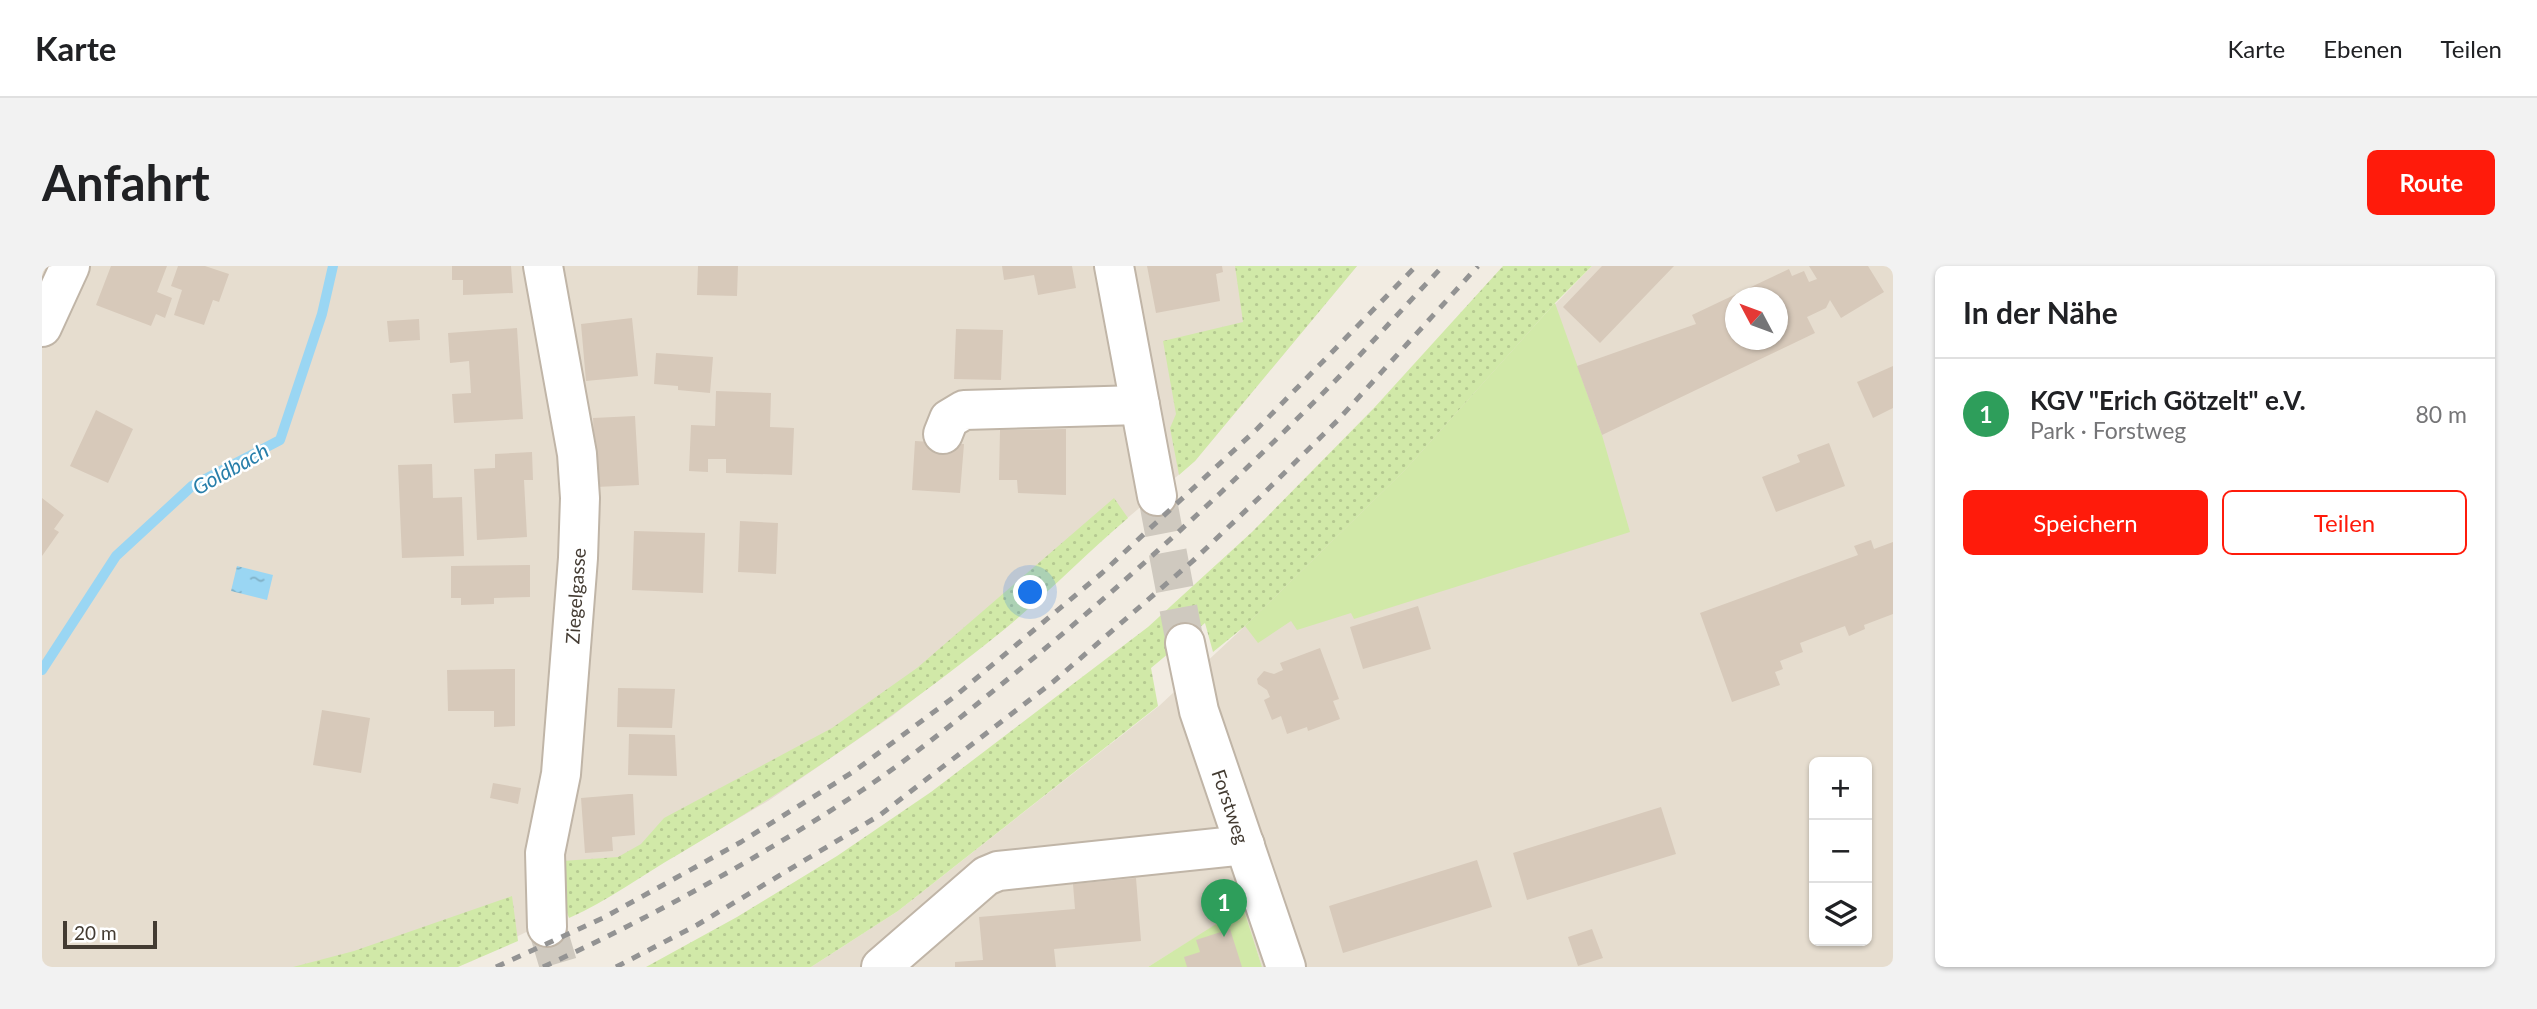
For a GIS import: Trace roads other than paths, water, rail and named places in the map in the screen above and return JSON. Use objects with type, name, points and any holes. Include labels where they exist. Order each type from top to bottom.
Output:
[{"type":"street","points":[[42,327],[70,266]]},
{"type":"street","name":"Ziegelgasse","points":[[543,266],[577,454],[580,498],[578,558],[561,774],[545,853],[547,927]]},
{"type":"street","points":[[1114,266],[1157,496]]},
{"type":"street","points":[[943,434],[949,419],[964,411],[1140,405]]},
{"type":"street","name":"Forstweg","points":[[1185,643],[1199,711],[1286,967]]},
{"type":"street","points":[[881,967],[986,876],[998,871],[1245,845]]},
{"type":"water","points":[[237,566],[273,575],[267,600],[231,591]]},
{"type":"waterway","name":"Goldbach","points":[[42,670],[116,556],[192,486],[280,440],[322,314],[333,266]]},
{"type":"tunnel","points":[[1157,496],[1185,643]]},
{"type":"tunnel","points":[[547,927],[559,967]]},
{"type":"railway","points":[[496,967],[603,918],[741,842],[853,772],[954,697],[1102,573],[1257,429],[1416,266]]},
{"type":"railway","points":[[543,967],[666,907],[745,863],[861,791],[936,737],[1087,613],[1201,511],[1329,387],[1443,266]]},
{"type":"railway","points":[[616,967],[697,925],[880,815],[1053,682],[1195,559],[1263,494],[1338,420],[1478,266]]},
{"type":"place","name":"KGV \"Erich Götzelt\" e.V.","points":[[1224,937]]}]
